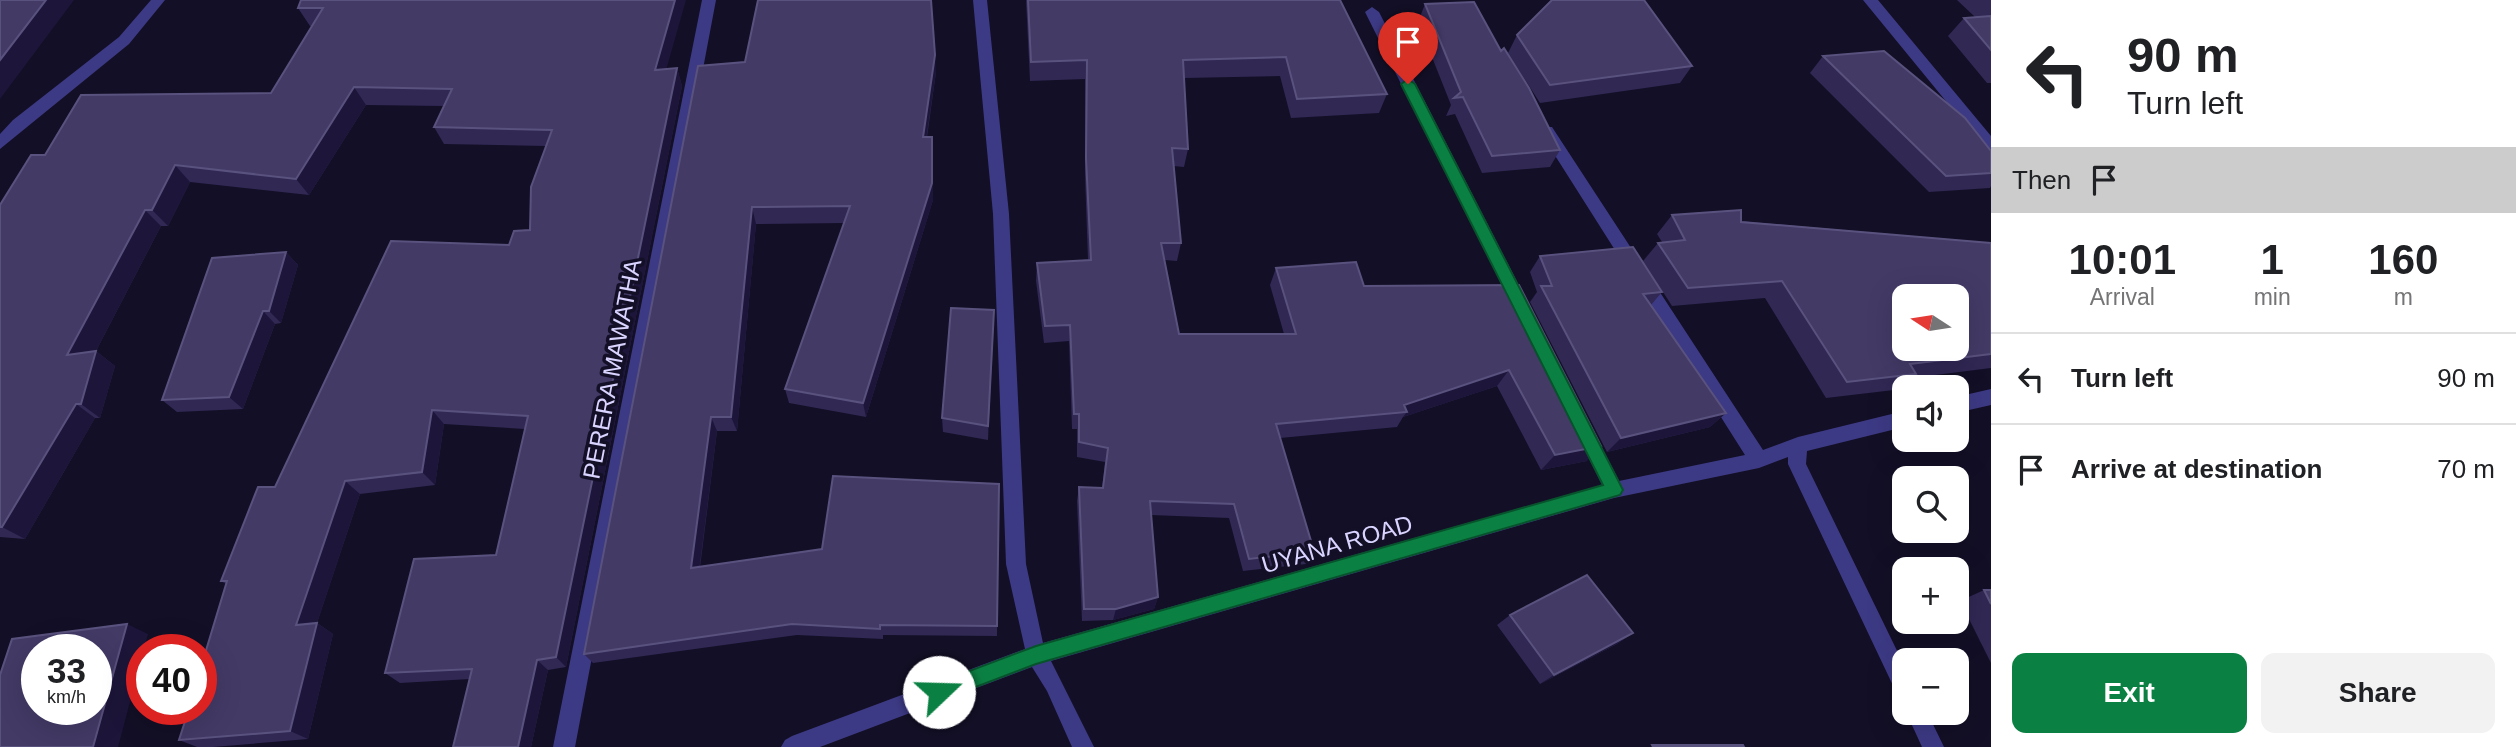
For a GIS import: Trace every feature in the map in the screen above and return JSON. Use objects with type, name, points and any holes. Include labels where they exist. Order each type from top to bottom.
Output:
[{"type":"street","points":[[0,143],[21,119],[143,24],[158,0]]},
{"type":"street","name":"PERERA MAWATHA","points":[[564,747],[709,0]]},
{"type":"street","points":[[980,0],[1001,214],[1016,564],[1036,655],[1054,684],[1083,747]]},
{"type":"street","points":[[1870,0],[1991,146]]},
{"type":"street","points":[[1372,12],[1527,318]]},
{"type":"street","points":[[1537,115],[1759,460]]},
{"type":"street","points":[[1969,402],[1991,397]]},
{"type":"street","points":[[1577,416],[1614,490]]},
{"type":"street","name":"UYANA ROAD","points":[[792,747],[1036,655],[1614,490],[1759,460],[1798,445],[1892,422]]},
{"type":"street","points":[[1798,445],[1797,464],[1892,662]]},
{"type":"street","points":[[1922,725],[1933,747]]},
{"type":"building","points":[[0,0],[46,0],[0,60]]},
{"type":"building","points":[[301,0],[675,0],[655,70],[677,68],[556,657],[537,660],[518,747],[453,747],[472,669],[385,673],[414,559],[496,555],[528,416],[432,410],[422,472],[345,481],[296,625],[317,623],[290,731],[179,740],[184,725],[217,725],[217,634],[211,634],[227,581],[221,581],[258,487],[275,487],[391,241],[509,245],[514,231],[530,230],[531,187],[552,130],[434,127],[452,89],[354,87],[296,179],[175,165],[152,210],[145,210],[67,355],[96,351],[81,404],[76,404],[0,527],[0,205],[31,155],[45,155],[81,95],[271,93],[323,8],[298,8]]},
{"type":"building","points":[[758,0],[931,0],[935,55],[923,137],[932,137],[932,183],[863,403],[785,389],[850,206],[752,207],[731,417],[711,417],[691,568],[822,549],[833,476],[999,484],[997,626],[880,625],[880,629],[792,624],[584,654],[698,66],[745,62]]},
{"type":"building","points":[[1028,0],[1340,0],[1387,94],[1297,99],[1286,57],[1183,60],[1188,149],[1172,148],[1181,243],[1161,243],[1179,334],[1296,334],[1276,268],[1356,262],[1364,286],[1519,285],[1601,446],[1555,455],[1509,370],[1404,405],[1407,412],[1276,424],[1314,551],[1249,559],[1234,504],[1150,501],[1158,597],[1116,609],[1084,609],[1079,487],[1103,488],[1108,448],[1079,442],[1079,414],[1074,414],[1070,325],[1045,326],[1037,263],[1091,260],[1086,158],[1087,60],[1031,62]]},
{"type":"building","points":[[1552,0],[1644,0],[1692,66],[1550,85],[1517,35]]},
{"type":"building","points":[[1474,2],[1501,51],[1504,48],[1529,88],[1560,150],[1492,156],[1463,97],[1454,98],[1461,92],[1425,4]]},
{"type":"building","points":[[1991,16],[1991,50],[1964,18]]},
{"type":"building","points":[[1884,51],[1965,118],[1991,151],[1991,173],[1946,176],[1823,56]]},
{"type":"building","points":[[1741,210],[1741,222],[1991,243],[1991,354],[1969,357],[1969,284],[1892,284],[1892,361],[1934,361],[1910,364],[1916,374],[1847,382],[1782,281],[1688,288],[1658,243],[1685,240],[1672,215]]},
{"type":"building","points":[[1633,247],[1662,292],[1643,294],[1726,413],[1621,438],[1541,286],[1552,286],[1540,256]]},
{"type":"building","points":[[286,252],[269,311],[263,311],[229,397],[162,400],[212,258]]},
{"type":"building","points":[[951,308],[994,310],[988,426],[942,418]]},
{"type":"building","points":[[1587,575],[1633,633],[1554,675],[1510,615]]},
{"type":"building","points":[[1984,590],[1991,590],[1991,604]]},
{"type":"building","points":[[127,624],[112,678],[112,634],[50,634]]},
{"type":"building","points":[[21,638],[21,725],[99,725],[93,747],[0,747],[0,675],[12,639]]},
{"type":"building","points":[[1652,745],[1743,745],[1744,747],[1653,747]]},
{"type":"route","points":[[939,692],[1036,655],[1614,490],[1408,84]]}]
